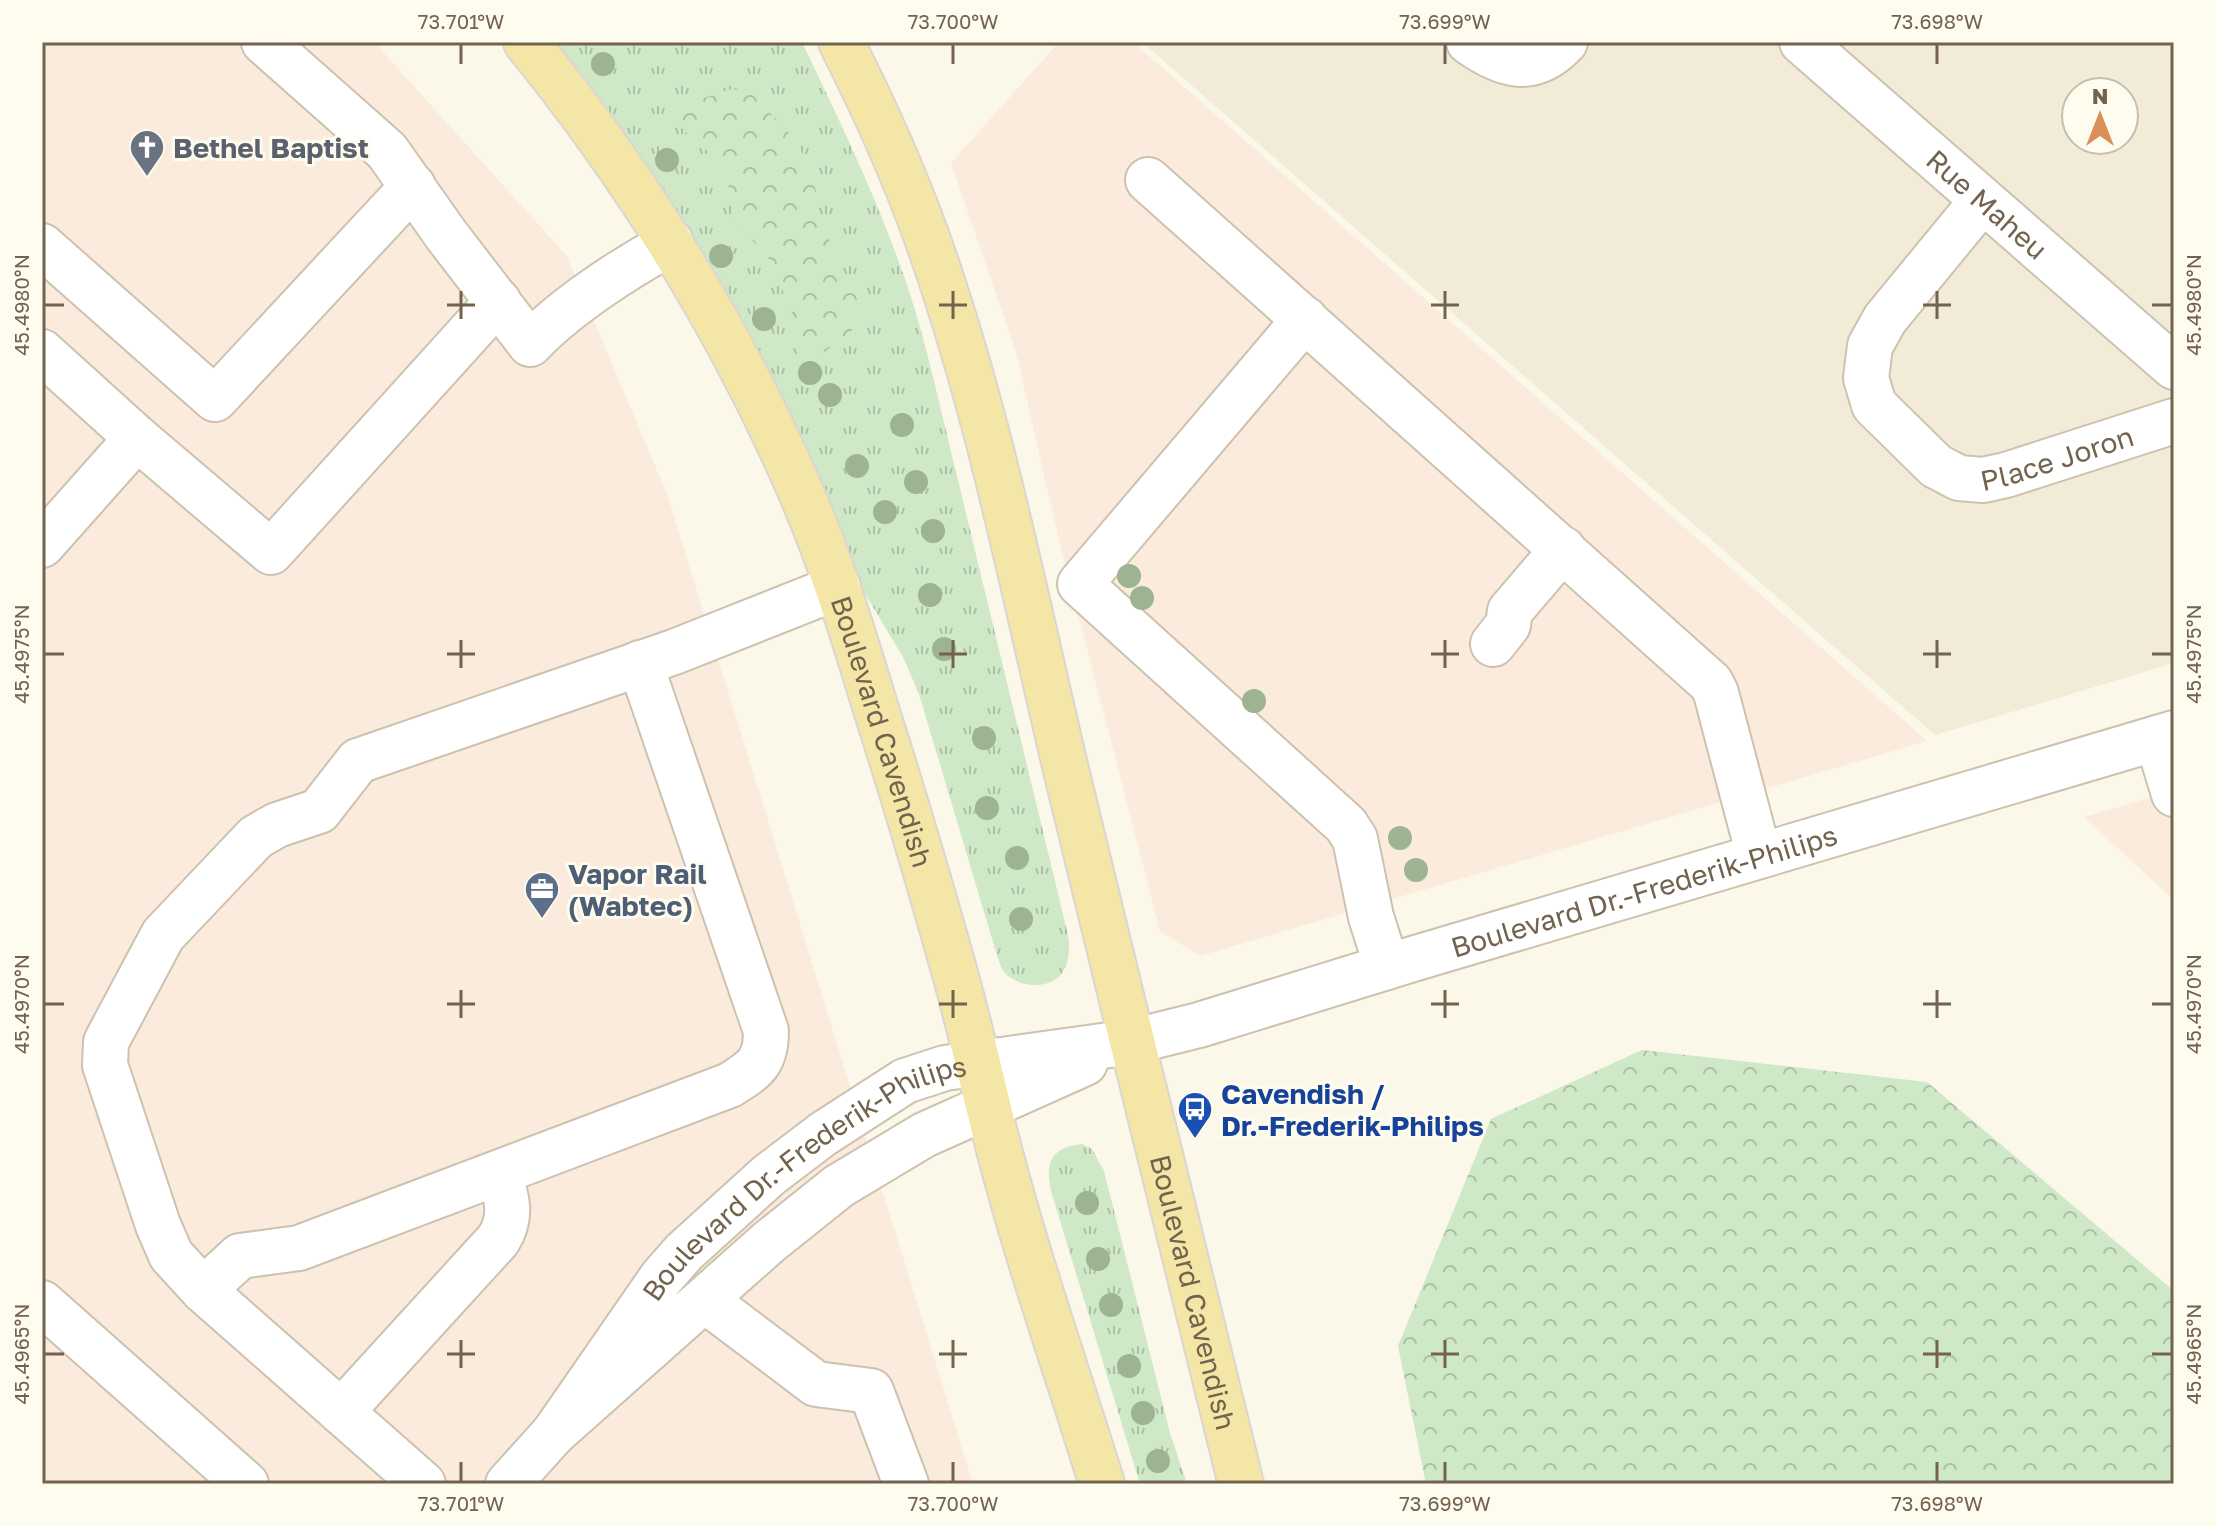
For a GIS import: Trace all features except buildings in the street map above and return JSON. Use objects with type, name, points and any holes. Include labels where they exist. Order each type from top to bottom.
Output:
[{"type":"main road","name":"Boulevard Cavendish","points":[[526,42],[594,130],[671,243],[735,356],[784,456],[838,587],[946,941],[1014,1198],[1102,1484]]},
{"type":"main road","name":"Boulevard Cavendish","points":[[841,42],[902,173],[946,295],[967,365],[1241,1484]]},
{"type":"street","points":[[264,42],[387,151],[530,344],[544,329],[626,269],[671,243]]},
{"type":"street","points":[[1469,42],[1486,54],[1512,65],[1534,63],[1565,42]]},
{"type":"street","name":"Rue Maheu","points":[[1802,42],[2174,367]]},
{"type":"street","points":[[1148,180],[1711,683],[1759,856]]},
{"type":"street","points":[[42,246],[215,399],[413,186]]},
{"type":"street","name":"Place Joron","points":[[1982,201],[1885,319],[1870,346],[1866,378],[1874,405],[1936,466],[1959,478],[1983,480],[2174,421]]},
{"type":"street","points":[[42,352],[271,552],[498,301]]},
{"type":"street","points":[[1025,596],[1080,584],[1305,319]]},
{"type":"street","points":[[42,545],[137,438]]},
{"type":"street","points":[[1493,644],[1508,625],[1510,611],[1563,549]]},
{"type":"street","points":[[1080,584],[1346,825],[1355,839],[1371,917],[1387,967]]},
{"type":"street","points":[[423,1484],[203,1290],[171,1255],[158,1225],[105,1065],[106,1042],[163,935],[256,837],[277,825],[319,811],[358,761],[640,663],[838,587]]},
{"type":"street","points":[[203,1290],[240,1256],[299,1248],[499,1173],[730,1085],[751,1071],[763,1058],[766,1031],[640,663]]},
{"type":"street","points":[[2168,732],[2174,794]]},
{"type":"street","name":"Boulevard Dr.-Frederik-Philips","points":[[554,1433],[662,1277],[723,1215],[823,1134],[887,1091],[923,1073],[1131,1042],[1199,1025],[2168,732]]},
{"type":"street","name":"Boulevard Dr.-Frederik-Philips","points":[[508,1484],[554,1433],[769,1242],[839,1186],[924,1135],[1131,1042]]},
{"type":"street","points":[[341,1412],[498,1240],[508,1214],[499,1173]]},
{"type":"street","points":[[706,1301],[816,1384],[871,1391],[906,1484]]},
{"type":"street","points":[[42,1303],[235,1479]]},
{"type":"shaded area","points":[[42,42],[374,42],[566,255],[667,494],[973,1484],[42,1484]]},
{"type":"shaded area","points":[[1059,42],[1133,42],[1927,741],[1200,956],[1160,931],[1059,540],[1016,352],[951,163]]},
{"type":"shaded area","points":[[1142,42],[2174,42],[2174,663],[1935,735]]},
{"type":"shaded area","points":[[2174,791],[2174,900],[2084,817]]},
{"type":"green space","points":[[554,42],[802,42],[874,198],[899,262],[922,335],[1068,935],[1066,966],[1055,980],[1037,985],[1025,984],[1011,978],[1002,969],[919,694],[903,657],[861,587],[826,491],[732,301],[683,221]]},
{"type":"green space","points":[[732,89],[749,91],[796,140],[813,175],[821,222],[858,301],[858,320],[849,334],[813,360],[801,360],[794,352],[790,337],[794,331],[794,318],[767,255],[733,221],[728,182],[718,161],[677,124],[674,115],[685,104]]},
{"type":"green space","points":[[1642,1050],[1927,1082],[2174,1291],[2174,1484],[1426,1484],[1398,1346],[1491,1119]]},
{"type":"green space","points":[[1082,1144],[1092,1149],[1104,1171],[1170,1433],[1187,1484],[1140,1484],[1051,1191],[1049,1172],[1053,1158],[1063,1149]]},
{"type":"place","name":"Bethel Baptist","points":[[147,178]]},
{"type":"place","name":"Vapor Rail (Wabtec)","points":[[542,920]]},
{"type":"place","name":"Cavendish / Dr.-Frederik-Philips","points":[[1195,1140]]}]
